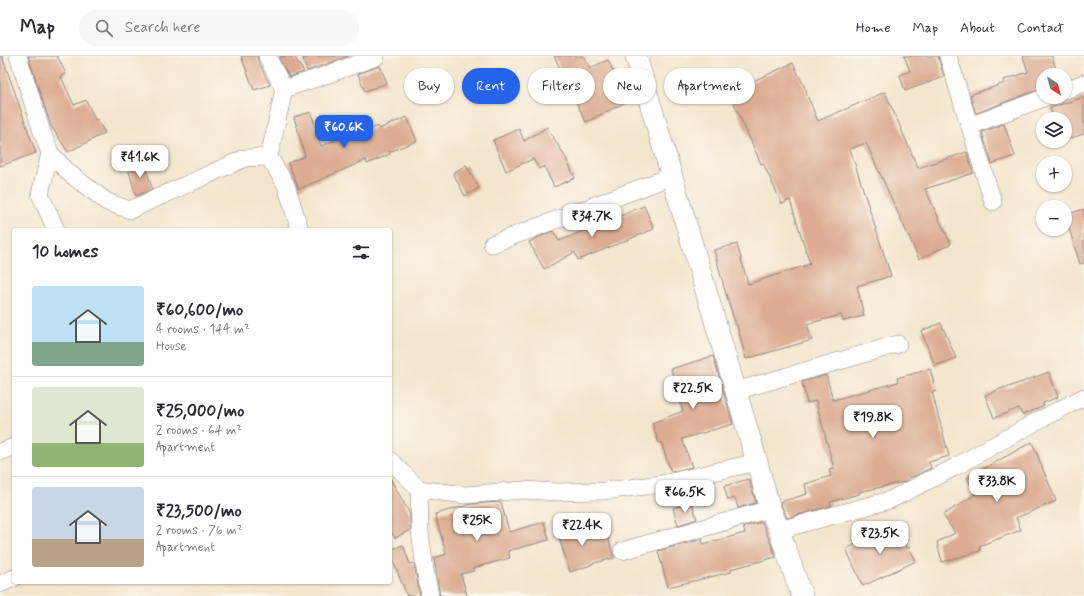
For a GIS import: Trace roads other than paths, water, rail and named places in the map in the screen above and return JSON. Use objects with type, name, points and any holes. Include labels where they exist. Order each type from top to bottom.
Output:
[{"type":"street","points":[[18,56],[50,153],[69,173],[108,202],[130,210],[245,158],[269,157]]},
{"type":"street","points":[[267,56],[284,89],[269,157],[286,185],[299,228]]},
{"type":"street","points":[[636,56],[770,509],[802,596]]},
{"type":"street","points":[[948,56],[993,202]]},
{"type":"street","points":[[284,89],[376,57]]},
{"type":"street","points":[[1072,87],[1084,83]]},
{"type":"street","points":[[970,126],[1036,101]]},
{"type":"street","points":[[50,153],[40,194],[55,228]]},
{"type":"street","points":[[492,244],[672,176]]},
{"type":"street","points":[[736,391],[898,344]]},
{"type":"street","points":[[779,530],[890,500],[955,467],[1084,397]]},
{"type":"street","points":[[0,452],[12,448]]},
{"type":"street","points":[[392,462],[419,489],[464,495],[523,490],[557,492],[604,491],[662,484],[757,462]]},
{"type":"street","points":[[419,489],[420,532],[430,596]]},
{"type":"street","points":[[622,550],[770,509]]},
{"type":"street","points":[[0,584],[12,579]]}]
